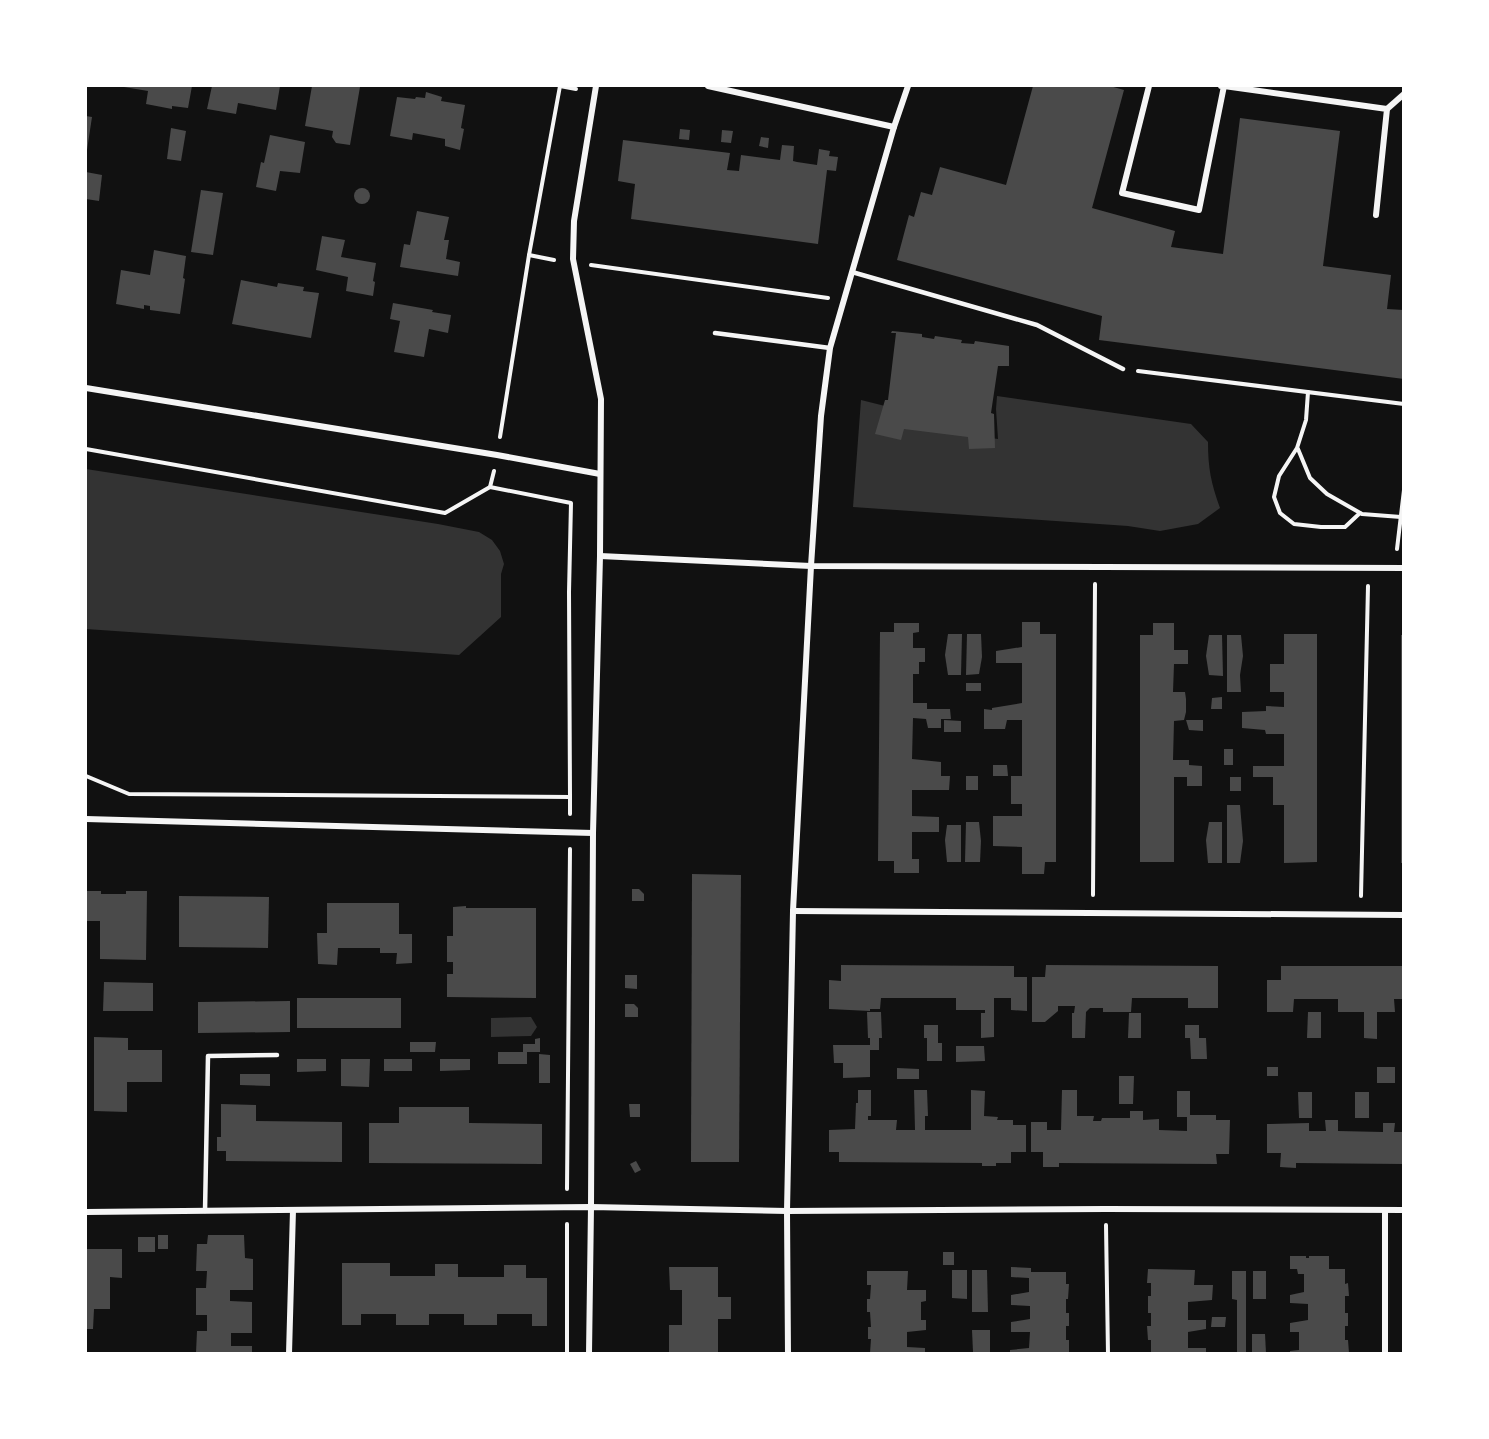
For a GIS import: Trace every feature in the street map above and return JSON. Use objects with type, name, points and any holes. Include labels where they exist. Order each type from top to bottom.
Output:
[{"type":"street","points":[[589,1353],[593,833],[600,556],[601,399],[574,263],[574,221],[596,86]]},
{"type":"street","points":[[708,86],[894,127]]},
{"type":"street","points":[[788,1353],[787,1211],[793,911],[821,416],[830,348],[908,86]]},
{"type":"street","points":[[1149,86],[1122,193],[1199,210],[1222,86],[1387,109]]},
{"type":"street","points":[[1376,215],[1387,109],[1404,94]]},
{"type":"street","points":[[86,388],[600,474]]},
{"type":"street","points":[[600,556],[811,566],[1404,568]]},
{"type":"street","points":[[86,819],[593,833]]},
{"type":"street","points":[[793,911],[1404,915]]},
{"type":"street","points":[[86,1212],[567,1207],[787,1211],[1404,1210]]},
{"type":"street","points":[[289,1353],[293,1210]]},
{"type":"street","points":[[1385,1210],[1385,1353]]},
{"type":"lane","points":[[852,272],[1037,325],[1123,369]]},
{"type":"lane","points":[[715,333],[830,348]]},
{"type":"lane","points":[[205,1211],[208,1056],[277,1055]]},
{"type":"path","points":[[490,487],[560,86]]},
{"type":"path","points":[[529,255],[844,300]]},
{"type":"path","points":[[1123,369],[1404,405]]},
{"type":"path","points":[[1308,392],[1306,420],[1297,448],[1279,476],[1274,497],[1280,513],[1294,524],[1345,527],[1360,513]]},
{"type":"path","points":[[1297,448],[1310,478],[1327,494],[1360,513],[1401,517]]},
{"type":"path","points":[[86,449],[445,513],[490,487],[571,503],[567,1353]]},
{"type":"path","points":[[1395,568],[1404,490]]},
{"type":"path","points":[[1093,914],[1095,567]]},
{"type":"path","points":[[1361,915],[1369,567]]},
{"type":"path","points":[[86,776],[129,794],[570,797]]},
{"type":"path","points":[[1106,1209],[1108,1353]]},
{"type":"shaded area","points":[[997,396],[1191,424],[1208,442],[1211,475],[1220,508],[1198,524],[1160,531],[1128,526],[853,507],[861,400],[889,407],[886,423],[998,439]]},
{"type":"shaded area","points":[[86,469],[479,532],[492,540],[500,551],[504,564],[501,574],[501,617],[459,655],[86,629]]},
{"type":"shaded area","points":[[531,1017],[537,1027],[531,1036],[491,1037],[491,1018]]},
{"type":"building","points":[[124,86],[192,86],[188,108],[172,106],[172,109],[146,104],[148,91]]},
{"type":"building","points":[[212,86],[280,86],[276,110],[238,103],[236,114],[207,109]]},
{"type":"building","points":[[312,86],[360,87],[350,145],[336,143],[332,137],[333,131],[305,126]]},
{"type":"building","points":[[1033,86],[1110,86],[1124,90],[1092,208],[1175,231],[1171,247],[1223,254],[1240,118],[1340,131],[1323,266],[1391,275],[1387,309],[1404,310],[1402,320],[1404,320],[1404,379],[1099,340],[1102,316],[897,260],[909,215],[914,217],[921,192],[932,195],[940,167],[1006,185]]},
{"type":"building","points":[[426,92],[442,97],[441,101],[465,105],[460,150],[445,146],[445,139],[413,133],[412,140],[390,136],[397,97],[425,98]]},
{"type":"building","points":[[86,116],[92,117],[87,150],[86,150]]},
{"type":"building","points":[[171,128],[186,131],[181,161],[167,159]]},
{"type":"building","points":[[680,129],[690,130],[689,140],[679,139]]},
{"type":"building","points":[[722,130],[733,131],[731,143],[721,142]]},
{"type":"building","points":[[270,135],[305,142],[300,173],[280,171],[276,191],[256,187]]},
{"type":"building","points":[[761,137],[769,138],[768,148],[759,146]]},
{"type":"building","points":[[623,140],[730,153],[727,170],[739,171],[741,155],[780,160],[782,145],[794,146],[793,161],[817,165],[819,149],[830,151],[829,156],[838,157],[836,171],[827,170],[818,244],[631,219],[635,184],[618,181]]},
{"type":"building","points":[[86,172],[102,175],[99,201],[86,199]]},
{"type":"building","points":[[362,188],[368,190],[370,196],[368,202],[362,204],[356,202],[354,196],[356,190]]},
{"type":"building","points":[[201,190],[223,193],[213,255],[191,252]]},
{"type":"building","points":[[417,211],[449,217],[444,240],[449,240],[446,259],[460,262],[458,276],[400,267],[404,244],[410,245]]},
{"type":"building","points":[[322,236],[345,240],[341,257],[376,263],[373,296],[346,291],[348,277],[316,270]]},
{"type":"building","points":[[154,250],[186,256],[180,314],[150,310],[150,306],[144,305],[144,309],[116,304],[121,270],[150,275]]},
{"type":"building","points":[[241,280],[277,287],[278,283],[304,287],[303,291],[319,293],[311,338],[232,324]]},
{"type":"building","points":[[393,303],[451,315],[448,333],[429,329],[424,357],[394,352],[400,321],[390,319]]},
{"type":"building","points":[[892,331],[922,334],[922,337],[934,339],[935,336],[962,340],[961,343],[974,344],[975,341],[1009,346],[1009,366],[998,366],[991,413],[994,414],[995,448],[969,449],[968,437],[904,429],[901,440],[875,434],[885,400],[888,400],[896,333],[891,333]]},
{"type":"building","points":[[1022,622],[1040,622],[1040,634],[1056,634],[1056,862],[1045,862],[1044,874],[1022,874],[1022,847],[993,846],[993,816],[1022,816],[1022,804],[1011,804],[1011,776],[1022,776],[1022,720],[1007,720],[1005,729],[984,729],[984,709],[992,710],[992,708],[1022,703],[1022,663],[996,663],[996,651],[1022,647]]},
{"type":"building","points":[[894,623],[919,623],[919,632],[913,633],[913,648],[925,648],[925,662],[919,662],[919,674],[913,674],[913,703],[927,703],[927,709],[950,709],[951,719],[941,719],[941,728],[928,728],[926,719],[913,718],[912,759],[941,762],[941,776],[950,776],[949,790],[912,790],[912,816],[939,817],[939,832],[912,832],[912,859],[919,859],[919,873],[894,873],[894,861],[878,861],[880,632],[894,632]]},
{"type":"building","points":[[1153,623],[1174,623],[1174,650],[1188,650],[1188,664],[1174,664],[1173,692],[1185,692],[1186,712],[1184,720],[1174,721],[1173,760],[1189,760],[1189,765],[1202,766],[1202,786],[1187,786],[1187,777],[1174,777],[1174,862],[1140,862],[1140,635],[1153,635]]},
{"type":"building","points":[[948,634],[962,634],[961,675],[948,675],[945,655]]},
{"type":"building","points":[[967,634],[981,634],[982,657],[979,674],[966,675]]},
{"type":"building","points":[[1284,634],[1317,634],[1317,862],[1284,863],[1284,805],[1273,805],[1273,777],[1253,777],[1253,766],[1284,766],[1284,734],[1266,734],[1265,730],[1242,728],[1242,712],[1266,711],[1266,706],[1284,707],[1284,692],[1270,692],[1270,664],[1284,664]]},
{"type":"building","points":[[1209,635],[1222,635],[1223,676],[1209,675],[1206,656]]},
{"type":"building","points":[[1227,635],[1241,635],[1243,656],[1240,675],[1241,692],[1227,692]]},
{"type":"building","points":[[1401,635],[1404,635],[1404,863],[1401,863]]},
{"type":"building","points":[[966,683],[981,683],[981,691],[966,691]]},
{"type":"building","points":[[1222,697],[1222,709],[1211,709],[1212,698]]},
{"type":"building","points":[[944,720],[961,721],[961,732],[944,732]]},
{"type":"building","points":[[1186,720],[1203,720],[1203,731],[1189,730]]},
{"type":"building","points":[[1224,749],[1233,749],[1233,765],[1224,765]]},
{"type":"building","points":[[993,765],[1007,765],[1008,776],[993,776]]},
{"type":"building","points":[[966,776],[978,776],[978,790],[966,790]]},
{"type":"building","points":[[1230,777],[1241,777],[1241,791],[1230,791]]},
{"type":"building","points":[[1227,805],[1240,805],[1243,841],[1240,863],[1227,863]]},
{"type":"building","points":[[966,822],[979,822],[980,862],[965,862]]},
{"type":"building","points":[[1209,822],[1222,822],[1222,863],[1208,863],[1206,840]]},
{"type":"building","points":[[947,825],[961,825],[961,862],[947,862],[945,840]]},
{"type":"building","points":[[692,874],[741,875],[739,1162],[691,1162]]},
{"type":"building","points":[[632,889],[639,889],[644,894],[644,901],[632,901]]},
{"type":"building","points":[[86,891],[101,891],[101,894],[126,894],[126,891],[147,891],[146,960],[100,959],[100,921],[86,921]]},
{"type":"building","points":[[179,896],[269,897],[268,948],[179,947]]},
{"type":"building","points":[[327,903],[399,903],[399,934],[412,934],[412,963],[396,964],[397,953],[380,953],[380,948],[338,948],[337,965],[318,964],[317,933],[327,933]]},
{"type":"building","points":[[466,906],[466,908],[536,908],[536,998],[447,997],[447,974],[453,974],[453,962],[447,962],[447,936],[453,936],[453,907]]},
{"type":"building","points":[[841,965],[1014,966],[1014,977],[1027,977],[1027,1011],[1011,1010],[1011,998],[994,998],[994,1037],[981,1038],[981,1013],[985,1013],[985,1010],[956,1010],[956,998],[881,998],[880,1009],[870,1009],[870,1011],[829,1009],[829,980],[841,981]]},
{"type":"building","points":[[1046,965],[1218,966],[1218,1008],[1188,1008],[1188,998],[1132,998],[1131,1012],[1103,1012],[1103,1008],[1090,1008],[1086,1012],[1085,1038],[1072,1038],[1072,1013],[1074,1013],[1075,1006],[1058,1006],[1058,1011],[1045,1022],[1032,1022],[1032,977],[1045,977]]},
{"type":"building","points":[[1281,966],[1404,966],[1404,999],[1394,999],[1395,1012],[1377,1012],[1377,1039],[1364,1038],[1364,1012],[1338,1012],[1338,999],[1294,999],[1293,1012],[1267,1012],[1267,980],[1281,980]]},
{"type":"building","points":[[625,975],[637,975],[637,989],[625,988]]},
{"type":"building","points":[[104,982],[153,983],[153,1011],[103,1011]]},
{"type":"building","points":[[297,998],[401,998],[401,1028],[297,1028]]},
{"type":"building","points":[[290,1001],[290,1032],[198,1033],[198,1002]]},
{"type":"building","points":[[625,1004],[634,1004],[638,1008],[638,1017],[625,1017]]},
{"type":"building","points":[[867,1012],[881,1012],[882,1038],[879,1038],[879,1050],[870,1050],[870,1077],[843,1078],[843,1063],[834,1063],[833,1045],[870,1045]]},
{"type":"building","points":[[1308,1012],[1321,1012],[1321,1038],[1307,1038]]},
{"type":"building","points":[[1129,1013],[1141,1013],[1141,1038],[1128,1038]]},
{"type":"building","points":[[924,1025],[938,1025],[938,1043],[942,1043],[942,1061],[927,1061],[927,1038],[924,1038]]},
{"type":"building","points":[[1185,1025],[1199,1025],[1199,1038],[1206,1038],[1207,1059],[1191,1059],[1190,1038],[1185,1038]]},
{"type":"building","points":[[94,1037],[128,1038],[128,1050],[162,1050],[162,1082],[127,1082],[127,1112],[94,1111]]},
{"type":"building","points":[[540,1038],[540,1052],[527,1052],[527,1064],[498,1064],[498,1052],[523,1052],[523,1044],[535,1044],[535,1039]]},
{"type":"building","points":[[410,1042],[436,1042],[435,1052],[410,1052]]},
{"type":"building","points":[[956,1046],[984,1046],[985,1061],[956,1062]]},
{"type":"building","points":[[539,1054],[550,1055],[550,1083],[539,1083]]},
{"type":"building","points":[[297,1059],[326,1059],[326,1071],[297,1072]]},
{"type":"building","points":[[341,1059],[370,1059],[369,1087],[341,1086]]},
{"type":"building","points":[[384,1059],[412,1059],[412,1071],[384,1071]]},
{"type":"building","points":[[440,1059],[470,1059],[470,1070],[440,1071]]},
{"type":"building","points":[[1267,1067],[1278,1067],[1278,1076],[1267,1076]]},
{"type":"building","points":[[1377,1067],[1395,1067],[1395,1083],[1377,1083]]},
{"type":"building","points":[[897,1068],[919,1069],[919,1079],[897,1079]]},
{"type":"building","points":[[240,1074],[270,1074],[270,1086],[240,1085]]},
{"type":"building","points":[[1119,1076],[1134,1076],[1133,1104],[1119,1104]]},
{"type":"building","points":[[858,1090],[871,1090],[871,1116],[868,1116],[868,1120],[897,1120],[896,1130],[915,1130],[914,1090],[927,1090],[928,1116],[925,1116],[925,1130],[971,1130],[971,1090],[985,1091],[984,1116],[998,1117],[997,1120],[1013,1120],[1013,1125],[1026,1125],[1026,1152],[1011,1152],[1011,1163],[996,1163],[996,1166],[982,1166],[982,1163],[839,1162],[839,1152],[829,1152],[829,1130],[855,1129]]},
{"type":"building","points":[[1062,1090],[1077,1090],[1077,1116],[1094,1116],[1093,1121],[1101,1121],[1102,1118],[1130,1118],[1130,1111],[1143,1111],[1143,1120],[1159,1119],[1159,1130],[1187,1131],[1187,1117],[1177,1117],[1177,1091],[1190,1091],[1190,1115],[1216,1115],[1216,1120],[1230,1120],[1229,1154],[1216,1154],[1217,1164],[1059,1163],[1059,1167],[1043,1167],[1043,1152],[1031,1152],[1031,1122],[1047,1122],[1047,1130],[1061,1130]]},
{"type":"building","points":[[1298,1092],[1312,1092],[1312,1118],[1299,1118]]},
{"type":"building","points":[[1355,1092],[1369,1092],[1369,1118],[1355,1118]]},
{"type":"building","points":[[221,1104],[256,1105],[256,1121],[342,1122],[342,1162],[226,1161],[226,1151],[217,1151],[217,1137],[221,1137]]},
{"type":"building","points":[[629,1104],[640,1104],[640,1117],[630,1117]]},
{"type":"building","points":[[399,1107],[469,1107],[469,1123],[542,1124],[542,1164],[369,1163],[369,1123],[399,1123]]},
{"type":"building","points":[[1325,1120],[1338,1120],[1338,1131],[1383,1132],[1383,1123],[1395,1123],[1394,1132],[1404,1132],[1404,1164],[1296,1163],[1296,1168],[1280,1167],[1281,1153],[1267,1153],[1267,1124],[1309,1123],[1309,1131],[1326,1131]]},
{"type":"building","points":[[636,1161],[641,1170],[635,1173],[630,1164]]},
{"type":"building","points":[[158,1235],[168,1235],[168,1249],[158,1249]]},
{"type":"building","points":[[208,1235],[244,1235],[245,1258],[253,1259],[253,1290],[230,1290],[230,1301],[252,1302],[252,1333],[231,1333],[231,1346],[252,1346],[252,1353],[196,1353],[197,1331],[207,1331],[207,1315],[196,1315],[196,1288],[206,1288],[207,1271],[196,1271],[197,1244],[207,1244]]},
{"type":"building","points":[[138,1237],[155,1237],[155,1252],[138,1252]]},
{"type":"building","points":[[86,1249],[122,1249],[122,1278],[110,1277],[110,1309],[94,1309],[93,1329],[86,1329]]},
{"type":"building","points":[[943,1252],[954,1252],[954,1265],[943,1265]]},
{"type":"building","points":[[1290,1256],[1309,1258],[1309,1256],[1329,1256],[1329,1269],[1345,1269],[1345,1284],[1348,1283],[1349,1296],[1345,1296],[1348,1326],[1345,1326],[1345,1340],[1348,1340],[1349,1353],[1290,1353],[1290,1351],[1299,1350],[1299,1332],[1290,1332],[1290,1323],[1308,1320],[1308,1304],[1290,1303],[1290,1295],[1304,1292],[1304,1274],[1298,1274],[1297,1269],[1290,1269]]},
{"type":"building","points":[[342,1263],[390,1263],[390,1276],[435,1276],[435,1264],[458,1264],[458,1277],[504,1277],[504,1265],[526,1265],[526,1278],[547,1278],[547,1326],[532,1326],[532,1314],[497,1314],[497,1325],[464,1325],[464,1314],[429,1314],[429,1325],[396,1325],[396,1314],[361,1314],[361,1325],[342,1325]]},
{"type":"building","points":[[669,1267],[718,1267],[718,1297],[731,1297],[731,1319],[718,1319],[718,1353],[669,1353],[669,1325],[682,1325],[682,1290],[670,1290]]},
{"type":"building","points":[[1011,1267],[1031,1268],[1031,1272],[1066,1272],[1066,1284],[1069,1284],[1066,1313],[1069,1313],[1069,1326],[1066,1326],[1066,1340],[1069,1340],[1069,1353],[1010,1353],[1010,1350],[1029,1348],[1030,1332],[1011,1332],[1011,1322],[1030,1319],[1030,1306],[1011,1305],[1011,1295],[1029,1292],[1029,1278],[1011,1277]]},
{"type":"building","points":[[1148,1269],[1195,1270],[1194,1285],[1213,1285],[1212,1300],[1188,1302],[1188,1320],[1206,1320],[1206,1329],[1188,1332],[1188,1348],[1206,1348],[1206,1353],[1151,1353],[1151,1340],[1148,1340],[1147,1326],[1151,1326],[1151,1313],[1148,1313],[1151,1283],[1147,1283]]},
{"type":"building","points":[[952,1270],[967,1270],[967,1299],[952,1298]]},
{"type":"building","points":[[972,1270],[987,1270],[988,1312],[972,1312]]},
{"type":"building","points":[[867,1271],[908,1271],[907,1290],[926,1290],[926,1301],[921,1302],[921,1320],[926,1320],[926,1330],[907,1332],[907,1347],[925,1348],[925,1353],[870,1353],[871,1339],[868,1339],[868,1327],[871,1327],[870,1312],[867,1312],[867,1299],[870,1299],[871,1285],[867,1285]]},
{"type":"building","points":[[1232,1271],[1246,1271],[1246,1353],[1237,1353],[1237,1300],[1232,1299]]},
{"type":"building","points":[[1253,1271],[1266,1271],[1266,1299],[1253,1299]]},
{"type":"building","points":[[1212,1317],[1226,1317],[1225,1327],[1211,1327]]},
{"type":"building","points":[[972,1330],[990,1330],[990,1352],[973,1352]]},
{"type":"building","points":[[1252,1334],[1265,1334],[1266,1353],[1252,1352]]}]
